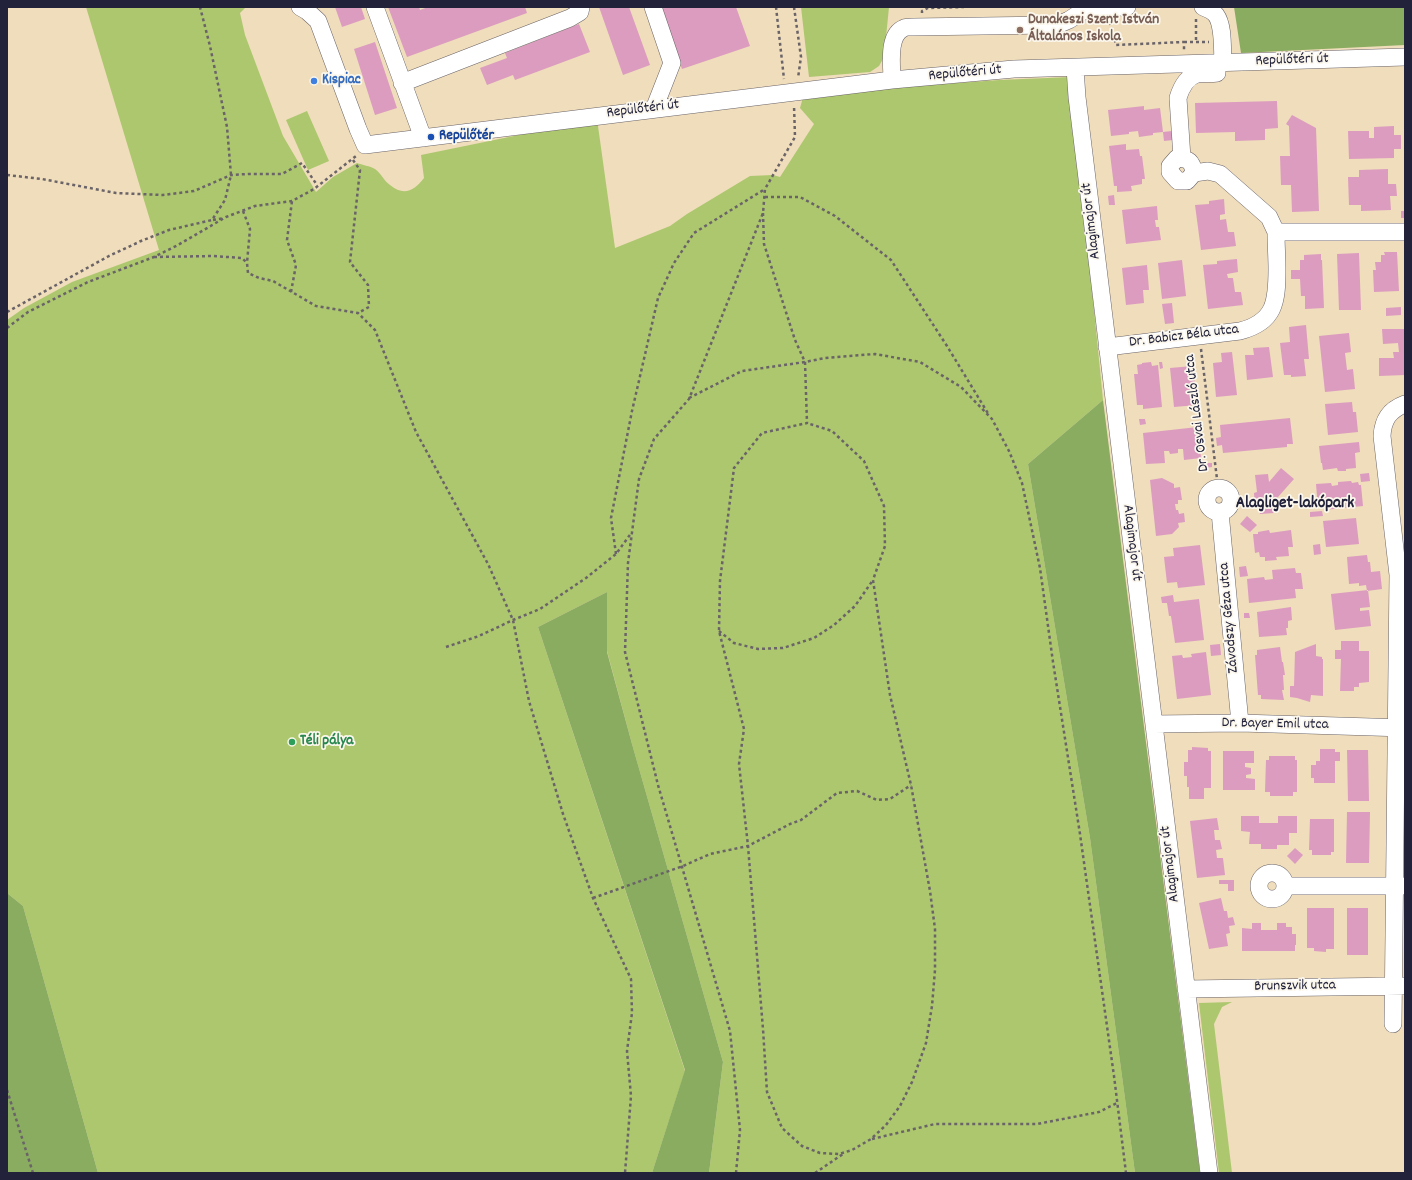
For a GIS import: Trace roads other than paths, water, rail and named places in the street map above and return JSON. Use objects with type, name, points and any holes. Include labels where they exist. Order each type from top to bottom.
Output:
[{"type":"street","name":"Repülőtéri út","points":[[300,7],[318,21],[358,129],[366,145],[654,109],[792,97],[892,80],[1014,69],[1184,65],[1405,57]]},
{"type":"street","points":[[375,7],[423,138]]},
{"type":"street","points":[[402,83],[570,18],[580,12],[581,7]]},
{"type":"street","points":[[653,7],[672,63],[654,109]]},
{"type":"street","points":[[892,80],[892,45],[897,34],[903,28],[925,22],[1056,24],[1070,20],[1084,11],[1093,8],[1103,10],[1127,7]]},
{"type":"street","points":[[1199,9],[1210,10],[1216,15],[1221,26],[1223,63]]},
{"type":"street","name":"Dr. Babicz Béla utca","points":[[1107,347],[1199,336],[1253,327],[1263,321],[1271,311],[1275,301],[1277,287],[1276,232],[1269,217],[1220,174],[1208,171],[1194,172],[1187,181],[1178,181],[1170,172],[1170,166],[1177,158],[1182,158],[1178,98],[1185,83],[1197,74],[1405,65]]},
{"type":"street","name":"Repülőtéri út","points":[[1076,97],[1090,74],[1106,66]]},
{"type":"street","points":[[1075,68],[1076,97]]},
{"type":"street","name":"Alagimajor út","points":[[1076,97],[1208,1173]]},
{"type":"street","points":[[1276,232],[1405,232]]},
{"type":"street","points":[[1393,1024],[1399,986],[1393,962],[1400,886],[1401,575],[1382,436],[1382,425],[1397,407],[1405,404]]},
{"type":"street","name":"Závodszy Géza utca","points":[[1218,488],[1224,488],[1228,491],[1232,500],[1230,506],[1226,510],[1220,512],[1240,723]]},
{"type":"street","name":"Dr. Bayer Emil utca","points":[[1154,724],[1240,723],[1400,728]]},
{"type":"street","points":[[1285,886],[1400,886]]},
{"type":"street","name":"Brunszvik utca","points":[[1186,989],[1399,986]]},
{"type":"place","name":"Dunakeszi Szent István Általános Iskola","points":[[1020,30]]},
{"type":"place","name":"Kispiac","points":[[314,81]]},
{"type":"place","name":"Repülőtér","points":[[431,137]]},
{"type":"place","name":"Téli pálya","points":[[292,742]]},
{"type":"district","name":"Alagliget-lakópark","points":[[1295,505]]}]
